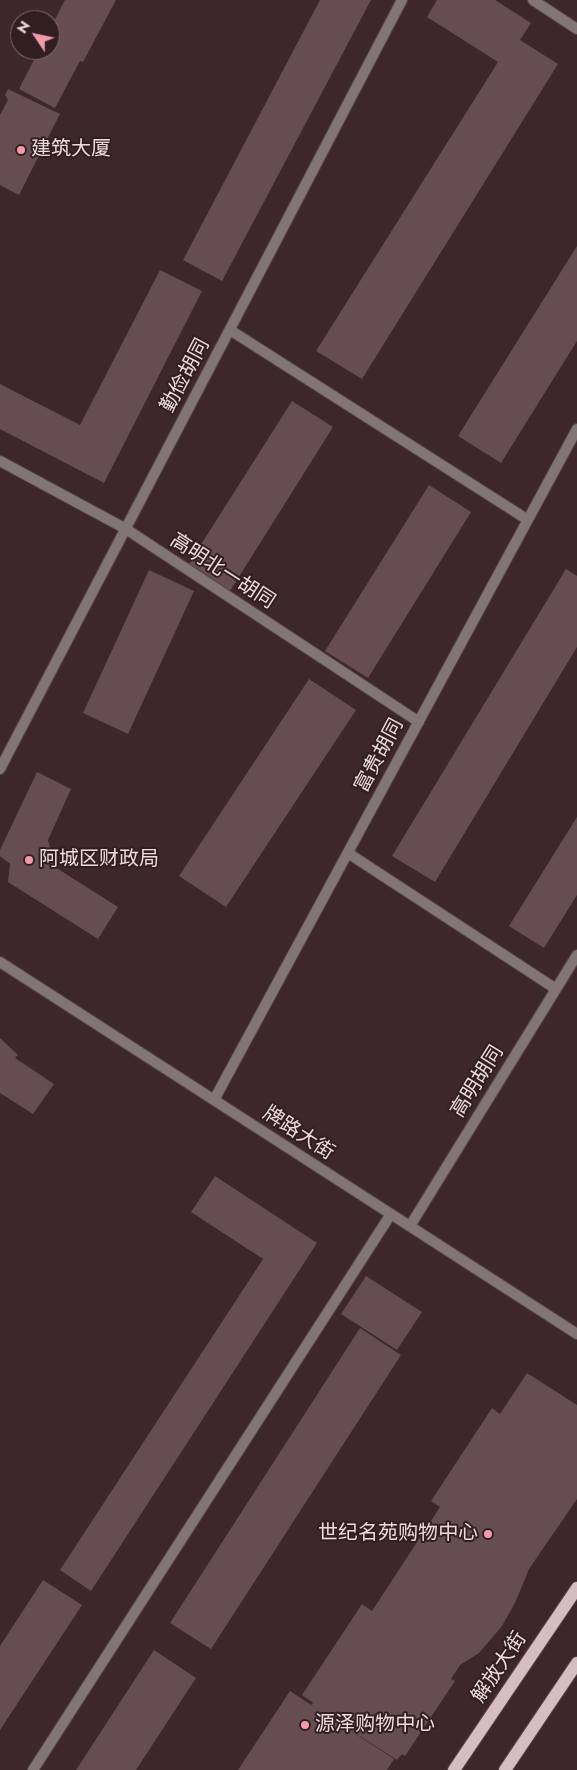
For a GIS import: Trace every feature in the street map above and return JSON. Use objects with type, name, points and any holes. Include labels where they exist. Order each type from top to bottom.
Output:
[{"type":"main road","name":"解放大街","points":[[454,1770],[577,1588]]},
{"type":"main road","points":[[505,1770],[577,1662]]},
{"type":"street","name":"勤俭胡同","points":[[0,769],[402,0]]},
{"type":"street","points":[[533,0],[577,29]]},
{"type":"street","points":[[230,330],[528,520]]},
{"type":"street","name":"富贵胡同","points":[[214,1100],[577,429]]},
{"type":"street","name":"高明北一胡同","points":[[0,461],[126,529],[419,722]]},
{"type":"street","points":[[348,853],[556,989]]},
{"type":"street","name":"高明胡同","points":[[410,1226],[577,955]]},
{"type":"street","name":"牌路大街","points":[[0,962],[577,1334]]},
{"type":"street","points":[[33,1770],[390,1214]]},
{"type":"building","points":[[65,0],[116,0],[83,62],[80,61],[55,108],[19,89],[34,60],[60,60],[60,10]]},
{"type":"building","points":[[320,0],[371,0],[222,281],[183,260]]},
{"type":"building","points":[[437,0],[495,0],[531,23],[520,40],[558,64],[362,379],[316,351],[498,62],[427,17]]},
{"type":"building","name":"建筑大厦","points":[[8,89],[60,114],[19,195],[0,185],[0,115],[8,100],[5,95]]},
{"type":"building","points":[[577,246],[577,341],[501,463],[458,436]]},
{"type":"building","points":[[160,270],[202,291],[104,483],[0,429],[0,384],[80,425]]},
{"type":"building","points":[[292,401],[333,427],[230,591],[188,565]]},
{"type":"building","points":[[429,485],[471,512],[368,678],[325,651]]},
{"type":"building","points":[[566,569],[577,576],[577,647],[435,882],[392,856]]},
{"type":"building","points":[[149,570],[194,591],[128,734],[83,713]]},
{"type":"building","points":[[309,679],[356,710],[226,907],[179,876]]},
{"type":"building","name":"阿城区财政局","points":[[37,772],[71,789],[48,840],[55,867],[118,907],[98,939],[8,882],[10,864],[0,856],[0,850]]},
{"type":"building","points":[[577,817],[577,895],[544,948],[509,926]]},
{"type":"building","points":[[0,1038],[18,1055],[15,1058],[54,1084],[33,1114],[0,1093]]},
{"type":"building","points":[[215,1176],[317,1243],[91,1591],[60,1570],[263,1259],[191,1212]]},
{"type":"building","points":[[366,1276],[422,1312],[397,1350],[341,1314]]},
{"type":"building","points":[[360,1328],[401,1355],[211,1649],[170,1623]]},
{"type":"building","name":"世纪名苑购物中心","points":[[527,1373],[577,1405],[577,1499],[529,1569],[515,1603],[502,1626],[479,1653],[460,1665],[451,1679],[455,1681],[405,1756],[402,1754],[397,1760],[311,1705],[313,1703],[302,1695],[362,1604],[372,1611],[440,1507],[431,1501],[492,1408],[500,1414]]},
{"type":"building","points":[[43,1580],[82,1605],[0,1730],[0,1646]]},
{"type":"building","points":[[154,1650],[196,1678],[136,1770],[76,1770]]},
{"type":"building","name":"源泽购物中心","points":[[290,1691],[394,1759],[387,1770],[238,1770]]},
{"type":"place","name":"建筑大厦","points":[[21,150]]},
{"type":"place","name":"阿城区财政局","points":[[29,860]]},
{"type":"place","name":"世纪名苑购物中心","points":[[488,1534]]},
{"type":"place","name":"源泽购物中心","points":[[305,1725]]}]
